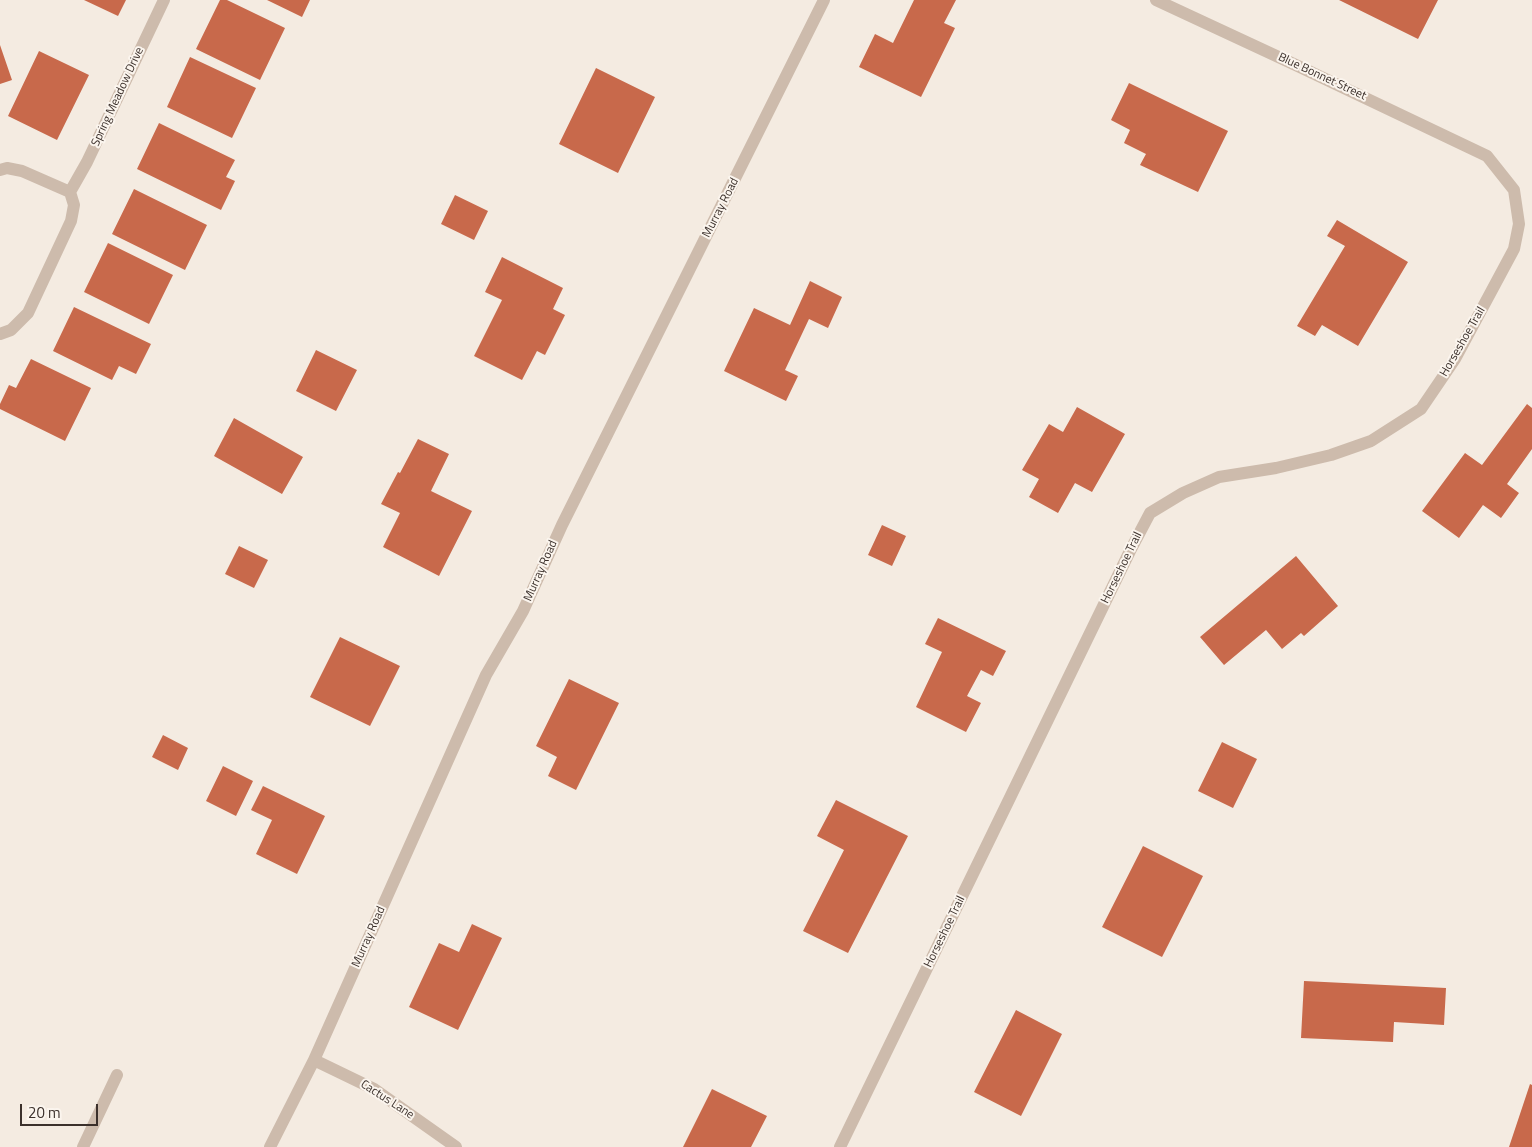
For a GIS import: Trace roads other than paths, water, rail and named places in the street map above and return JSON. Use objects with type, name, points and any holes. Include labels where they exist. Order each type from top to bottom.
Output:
[{"type":"street","name":"Spring Meadow Drive","points":[[70,192],[87,162],[164,0]]},
{"type":"street","name":"Murray Road","points":[[270,1147],[314,1060],[486,675],[523,611],[562,525],[824,0]]},
{"type":"street","name":"Blue Bonnet Street","points":[[1156,0],[1486,156]]},
{"type":"street","name":"Horseshoe Trail","points":[[840,1147],[1150,513],[1183,494],[1219,477],[1276,468],[1331,455],[1371,441],[1421,410],[1455,358],[1514,250],[1520,224],[1514,190],[1486,156]]},
{"type":"street","points":[[0,170],[7,168],[22,171],[70,192],[74,205],[72,221],[28,313],[11,330],[0,334]]},
{"type":"street","name":"Cactus Lane","points":[[314,1060],[374,1089],[456,1147]]},
{"type":"street","points":[[83,1147],[117,1075]]}]
